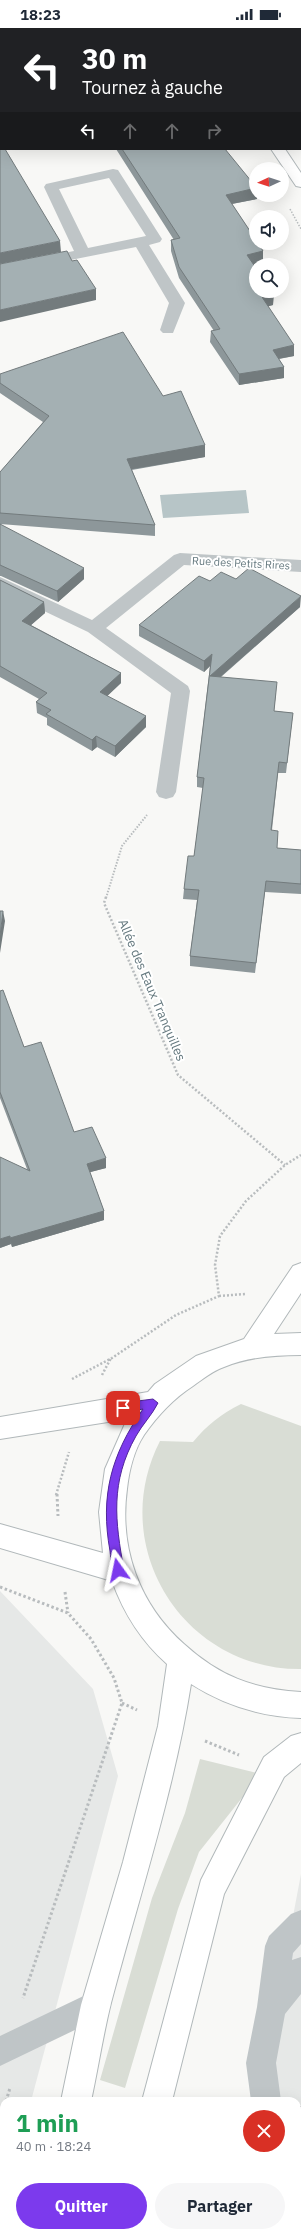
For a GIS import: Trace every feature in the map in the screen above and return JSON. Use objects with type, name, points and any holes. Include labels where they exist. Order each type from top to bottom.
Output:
[{"type":"main road","points":[[279,150],[301,183]]},
{"type":"main road","points":[[252,1347],[301,1273]]},
{"type":"main road","points":[[301,1344],[252,1347],[205,1363],[174,1383],[153,1403],[132,1434],[116,1472],[111,1499],[111,1527],[118,1570],[137,1611],[159,1640],[181,1661],[206,1679],[235,1693],[285,1705],[301,1705]]},
{"type":"main road","points":[[0,1428],[153,1403]]},
{"type":"main road","points":[[0,1536],[118,1570]]},
{"type":"main road","points":[[77,2097],[96,2005],[137,1862],[171,1726],[181,1661]]},
{"type":"main road","points":[[158,2097],[211,1890],[274,1767],[301,1746]]},
{"type":"street","points":[[0,270],[155,239],[113,173],[50,187],[83,253]]},
{"type":"street","points":[[140,242],[177,303],[168,330]]},
{"type":"street","name":"Rue des Petits Rires","points":[[94,628],[180,559],[301,566]]},
{"type":"street","points":[[0,583],[94,628],[181,690],[166,792]]},
{"type":"street","points":[[265,2097],[261,2063],[272,2007],[280,1946],[301,1924]]},
{"type":"street","points":[[272,2007],[301,1971]]},
{"type":"street","points":[[0,2051],[96,2005]]},
{"type":"path","points":[[288,206],[301,228]]},
{"type":"path","name":"Allée des Eaux Tranquilles","points":[[166,792],[122,846],[104,903],[178,1075],[285,1165]]},
{"type":"path","points":[[67,1382],[112,1358],[176,1315],[219,1296],[215,1265],[220,1236],[246,1201],[285,1165],[301,1155]]},
{"type":"path","points":[[68,1613],[60,1554],[56,1497],[79,1415],[112,1358]]},
{"type":"path","points":[[0,1587],[68,1613],[91,1640],[114,1678],[122,1703],[22,2002]]},
{"type":"path","points":[[122,1703],[214,1745],[274,1767]]},
{"type":"shaded area","points":[[246,490],[249,513],[163,518],[160,495]]},
{"type":"shaded area","points":[[241,1404],[301,1426],[301,1669],[259,1664],[222,1649],[190,1625],[166,1595],[150,1560],[143,1521],[146,1481],[160,1441],[193,1442],[215,1420]]},
{"type":"shaded area","points":[[0,1591],[93,1689],[118,1776],[32,2097],[0,2097]]},
{"type":"shaded area","points":[[200,1759],[261,1774],[199,1852],[178,1909],[125,2088],[100,2080],[152,1898],[185,1813]]},
{"type":"shaded area","points":[[301,1874],[301,2097],[259,2097]]},
{"type":"building","points":[[0,150],[6,150],[60,241],[0,253]]},
{"type":"building","points":[[123,150],[226,150],[249,178],[249,190],[226,195],[249,230],[249,250],[263,251],[247,255],[249,258],[249,298],[263,298],[294,345],[273,350],[284,367],[239,374],[211,331],[220,329],[179,267],[171,240],[180,238]]},
{"type":"building","points":[[67,251],[72,261],[77,260],[96,289],[0,310],[0,264]]},
{"type":"building","points":[[123,332],[163,396],[181,391],[205,445],[127,459],[155,525],[0,513],[0,472],[49,416],[0,383],[0,374]]},
{"type":"building","points":[[0,524],[84,568],[57,591],[0,565]]},
{"type":"building","points":[[249,568],[301,596],[210,676],[277,682],[274,711],[293,713],[287,763],[279,762],[271,830],[278,831],[277,848],[301,850],[301,884],[266,881],[256,963],[190,956],[199,890],[184,889],[188,856],[194,856],[204,778],[197,777],[212,654],[204,661],[139,625],[199,576],[210,581],[221,572],[236,579]]},
{"type":"building","points":[[0,580],[44,602],[22,621],[121,673],[100,692],[146,716],[115,746],[96,736],[92,740],[46,714],[51,710],[36,702],[47,693],[0,666]]},
{"type":"building","points":[[0,911],[3,911],[0,936]]},
{"type":"building","points":[[3,990],[24,1047],[41,1042],[74,1132],[92,1127],[106,1158],[87,1164],[104,1211],[10,1238],[10,1236],[0,1239],[0,1157],[30,1171],[0,1092],[0,991]]},
{"type":"route","points":[[118,1570],[111,1527],[111,1499],[116,1472],[132,1434],[153,1403],[123,1408]]}]
